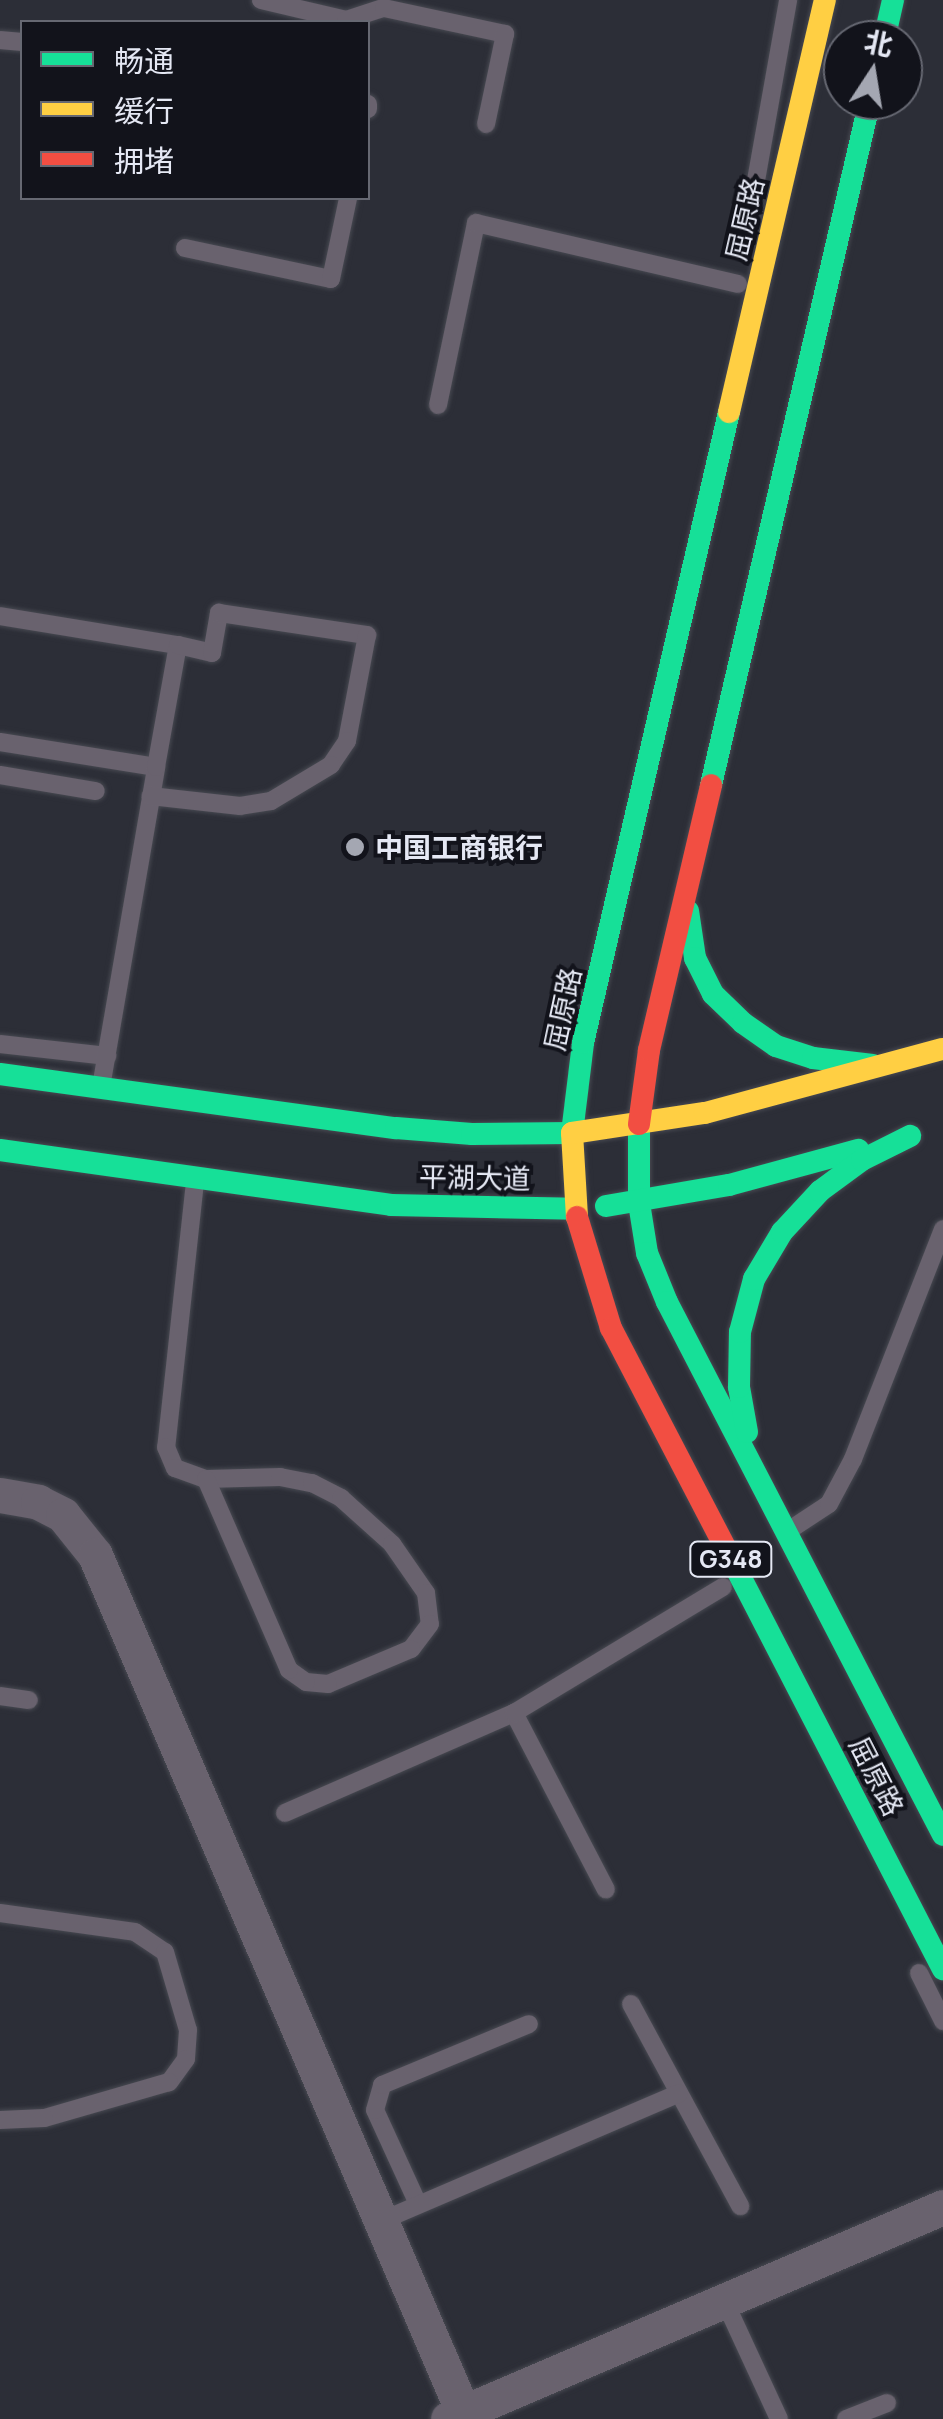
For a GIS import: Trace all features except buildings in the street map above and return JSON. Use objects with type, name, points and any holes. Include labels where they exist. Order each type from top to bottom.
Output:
[{"type":"main road","name":"屈原路","points":[[826,0],[583,1043],[572,1133],[575,1209],[611,1328],[943,1968]]},
{"type":"main road","name":"屈原路","points":[[865,120],[649,1050],[639,1124],[638,1202],[647,1253],[667,1302],[943,1835]]},
{"type":"main road","points":[[690,877],[688,919],[694,958],[713,994],[743,1024],[776,1046],[813,1058],[854,1066],[893,1063]]},
{"type":"main road","name":"平湖大道","points":[[0,1074],[396,1128],[472,1134],[572,1133],[705,1113],[943,1050]]},
{"type":"main road","name":"平湖大道","points":[[0,1150],[391,1205],[575,1209],[728,1185],[918,1134],[862,1160],[820,1191],[782,1232],[754,1279],[740,1332],[739,1388],[749,1442],[768,1496]]},
{"type":"street","points":[[0,1495],[38,1502],[63,1515],[95,1555],[381,2220],[459,2417],[943,2206]]},
{"type":"lane","points":[[261,0],[346,20],[385,4],[505,34],[486,124]]},
{"type":"lane","points":[[733,303],[788,0]]},
{"type":"lane","points":[[185,248],[331,279],[348,200]]},
{"type":"lane","points":[[438,406],[476,223],[741,265]]},
{"type":"lane","points":[[0,616],[178,644],[212,653],[218,613],[367,635],[347,741],[331,765],[271,802],[240,806],[151,796]]},
{"type":"lane","points":[[101,1088],[178,644]]},
{"type":"lane","points":[[0,742],[156,767]]},
{"type":"lane","points":[[0,775],[96,791]]},
{"type":"lane","points":[[595,892],[612,916]]},
{"type":"lane","points":[[0,1044],[107,1056]]},
{"type":"lane","points":[[196,1177],[166,1446],[175,1468],[206,1479],[280,1477],[312,1483],[341,1498],[392,1544],[426,1593],[430,1624],[411,1649],[328,1684],[306,1682],[289,1670],[206,1479]]},
{"type":"lane","points":[[786,1532],[828,1504],[853,1459],[943,1229]]},
{"type":"lane","points":[[611,1328],[741,1622]]},
{"type":"lane","points":[[285,1813],[514,1713],[724,1587]]},
{"type":"lane","points":[[0,1696],[29,1700]]},
{"type":"lane","points":[[514,1713],[606,1890]]},
{"type":"lane","points":[[0,1913],[135,1932],[165,1952],[188,2030],[186,2059],[169,2082],[44,2118],[0,2120]]},
{"type":"lane","points":[[908,1952],[943,2021]]},
{"type":"lane","points":[[631,2004],[740,2206]]},
{"type":"lane","points":[[418,2204],[375,2110],[382,2085],[529,2024]]},
{"type":"lane","points":[[381,2220],[678,2093]]},
{"type":"lane","points":[[724,2300],[778,2419]]},
{"type":"lane","points":[[846,2419],[887,2403]]},
{"type":"traffic: fast","points":[[888,20],[893,0]]},
{"type":"traffic: fast","points":[[711,785],[865,120]]},
{"type":"traffic: fast","points":[[0,1074],[396,1128],[472,1134],[572,1133],[583,1043],[729,412]]},
{"type":"traffic: fast","points":[[688,911],[695,958],[713,994],[743,1023],[776,1046],[813,1058],[873,1065]]},
{"type":"traffic: fast","points":[[639,1124],[639,1203],[647,1253],[667,1302],[943,1835]]},
{"type":"traffic: fast","points":[[747,1432],[739,1387],[740,1332],[754,1279],[782,1232],[820,1191],[862,1160],[910,1136]]},
{"type":"traffic: fast","points":[[0,1150],[391,1205],[575,1209]]},
{"type":"traffic: fast","points":[[606,1206],[729,1185],[858,1150]]},
{"type":"traffic: fast","points":[[726,1549],[943,1969]]},
{"type":"traffic: slow","points":[[729,412],[825,0]]},
{"type":"traffic: slow","points":[[577,1217],[572,1133],[705,1113],[943,1049]]},
{"type":"traffic: jam","points":[[639,1124],[649,1050],[711,785]]},
{"type":"traffic: jam","points":[[577,1217],[611,1328],[726,1549]]},
{"type":"place","name":"中国工商银行","points":[[355,847]]}]
